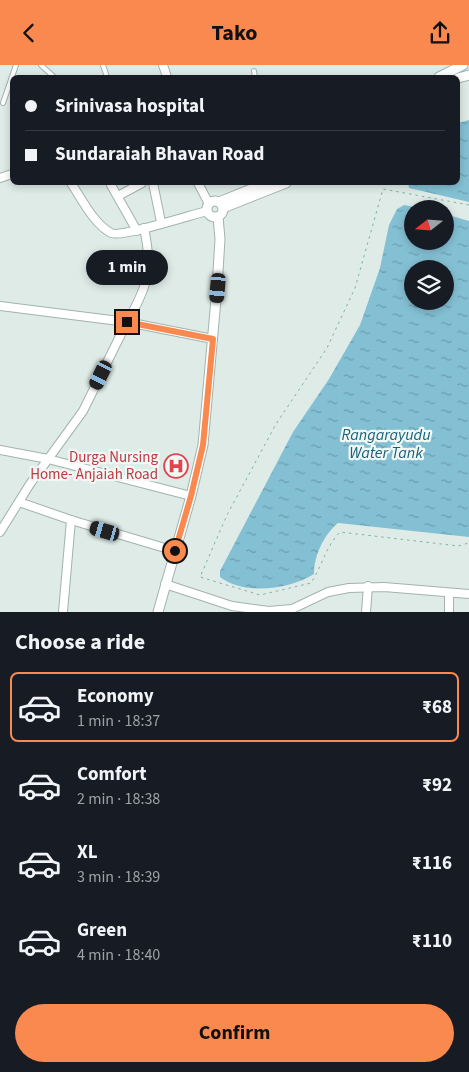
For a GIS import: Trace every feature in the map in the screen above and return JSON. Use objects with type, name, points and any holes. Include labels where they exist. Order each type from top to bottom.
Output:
[{"type":"street","points":[[443,75],[463,65]]},
{"type":"street","points":[[72,185],[92,215],[113,235],[141,230],[280,185]]},
{"type":"street","points":[[0,532],[48,459],[83,411],[142,293],[148,274],[150,255],[141,230],[111,185]]},
{"type":"street","points":[[118,196],[138,185]]},
{"type":"street","points":[[153,185],[161,222]]},
{"type":"street","points":[[199,185],[211,216],[218,217]]},
{"type":"street","points":[[158,612],[191,496],[206,428],[220,239],[218,217],[221,205],[262,185]]},
{"type":"street","points":[[0,306],[127,322],[213,339]]},
{"type":"street","points":[[0,450],[48,459],[191,496]]},
{"type":"street","points":[[19,502],[71,521],[175,551]]},
{"type":"street","points":[[63,612],[71,521]]},
{"type":"street","points":[[165,584],[232,606],[269,611],[292,610],[328,592],[368,587],[469,594]]},
{"type":"street","points":[[366,612],[368,587]]},
{"type":"street","points":[[449,612],[450,594]]},
{"type":"lane","points":[[41,65],[52,75]]},
{"type":"lane","points":[[254,71],[255,75]]},
{"type":"lane","points":[[3,103],[10,83]]},
{"type":"path","points":[[469,205],[383,189],[355,288],[327,348],[271,432],[227,515],[200,577],[260,595],[311,583],[322,567],[330,541],[340,532],[458,546],[469,543]]},
{"type":"water","points":[[469,120],[469,202],[409,188],[408,185],[460,185],[460,122]]},
{"type":"water","name":"Rangarayudu Water Tank","points":[[404,205],[404,250],[454,250],[454,217],[469,221],[469,537],[338,523],[328,533],[321,546],[314,567],[314,574],[280,587],[254,588],[230,583],[220,577],[220,571],[293,432],[329,379],[360,325],[380,268],[389,225],[397,209]]},
{"type":"place","name":"Durga Nursing Home- Anjaiah Road","points":[[176,466]]},
{"type":"route","points":[[127,322],[213,339],[203,445],[175,551]]}]
